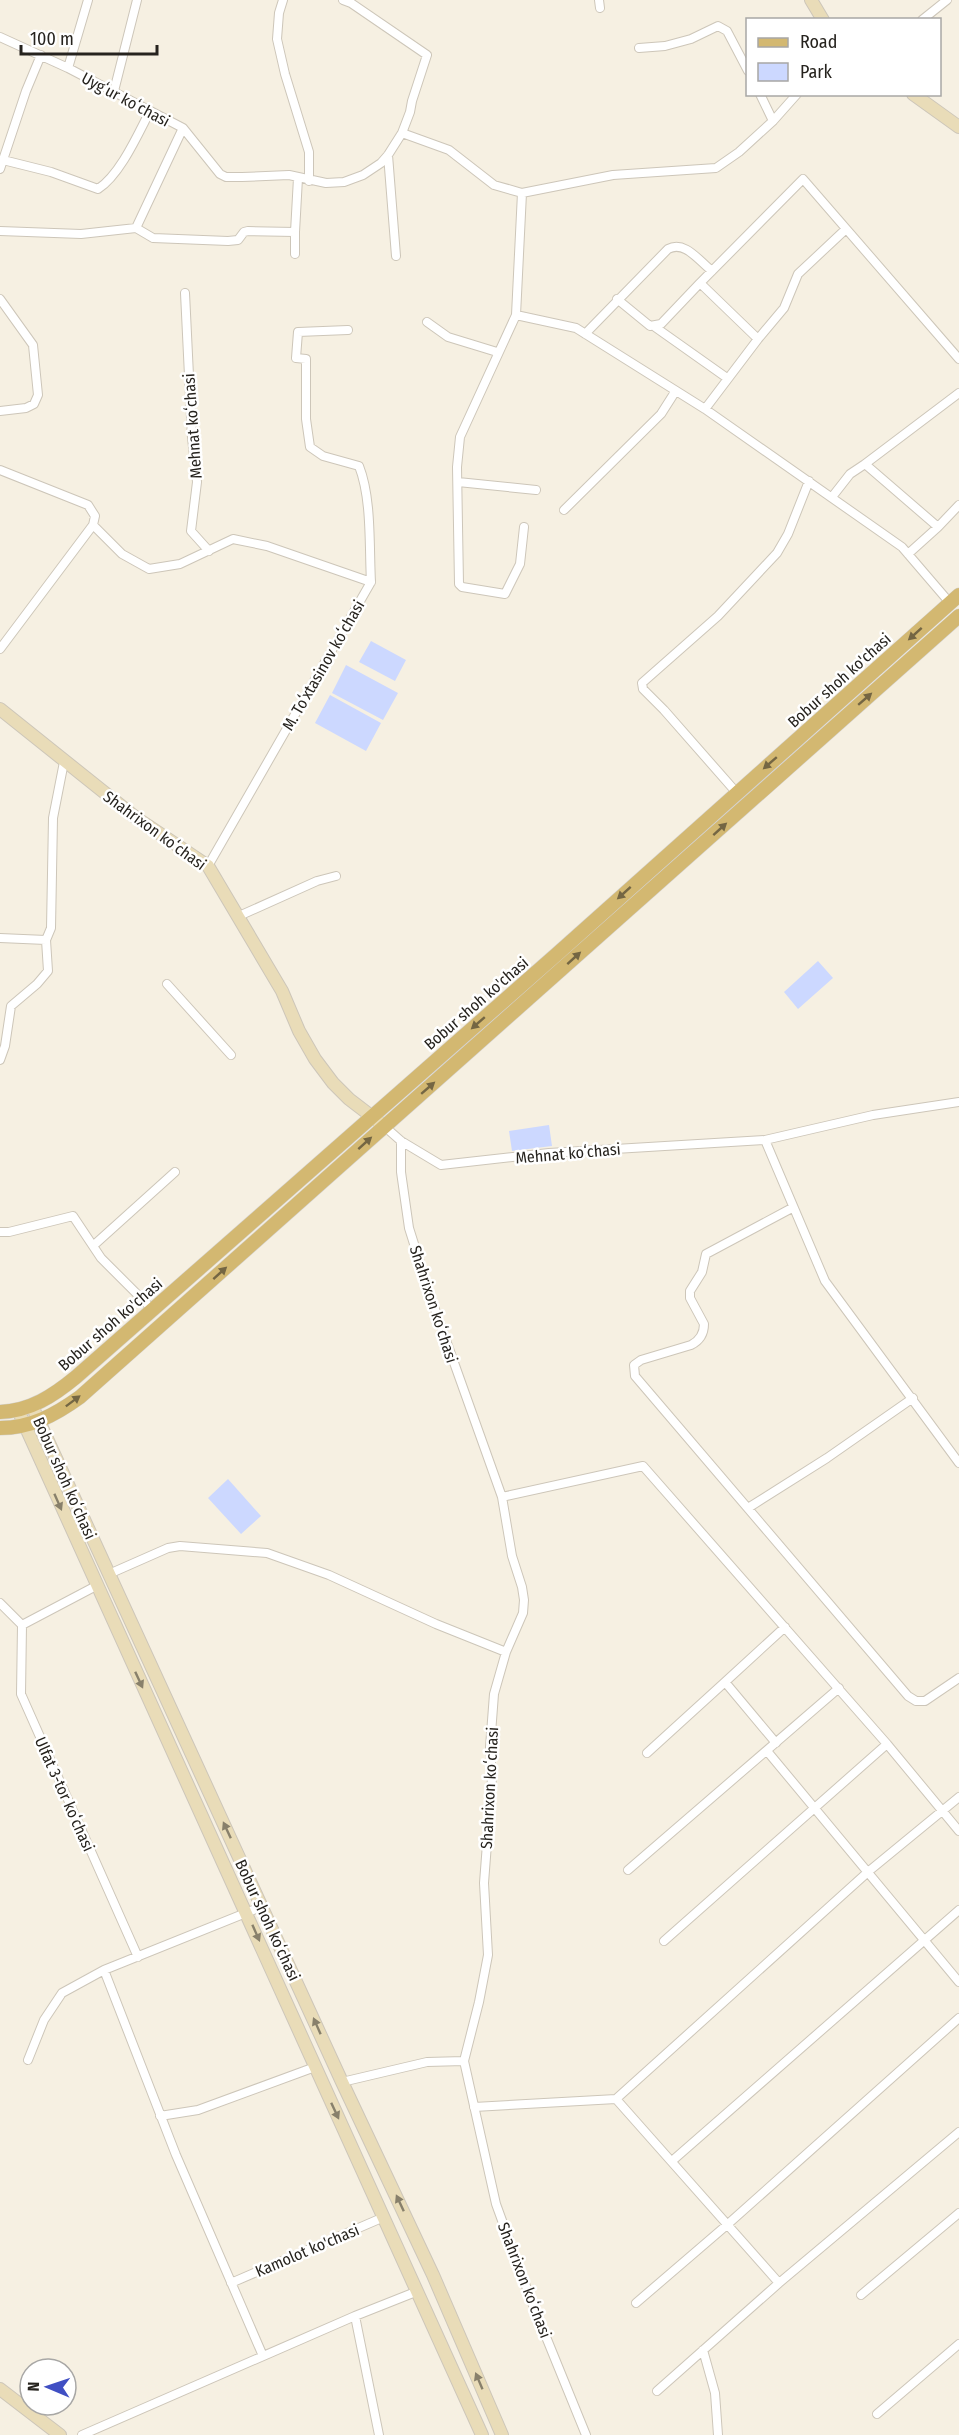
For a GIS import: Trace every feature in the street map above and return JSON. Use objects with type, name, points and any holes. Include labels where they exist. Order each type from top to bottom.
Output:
[{"type":"main road","points":[[811,0],[821,18]]},
{"type":"main road","points":[[916,96],[959,127]]},
{"type":"main road","name":"Bobur shoh ko'chasi","points":[[0,1412],[18,1410],[44,1401],[72,1380],[557,954],[955,599]]},
{"type":"main road","name":"Bobur shoh ko'chasi","points":[[0,1428],[25,1426],[39,1421],[60,1411],[88,1389],[959,616]]},
{"type":"main road","name":"Shahrixon koʻchasi","points":[[0,709],[135,817],[208,866],[282,991],[299,1031],[315,1059],[333,1083],[349,1099],[384,1126]]},
{"type":"main road","name":"Bobur shoh koʻchasi","points":[[32,1406],[433,2275],[502,2435]]},
{"type":"main road","name":"Bobur shoh koʻchasi","points":[[18,1410],[482,2435]]},
{"type":"main road","points":[[39,1458],[52,1450]]},
{"type":"main road","points":[[0,2389],[60,2435]]},
{"type":"street","points":[[68,68],[88,0]]},
{"type":"street","points":[[114,92],[137,0]]},
{"type":"street","points":[[284,0],[279,14],[277,39],[285,74],[309,152],[309,181]]},
{"type":"street","points":[[924,18],[947,0]]},
{"type":"street","name":"Uygʻur koʻchasi","points":[[0,37],[68,68],[183,128],[214,168],[226,177],[289,176],[309,181],[344,182],[373,169],[388,155],[402,133],[427,55],[349,1]]},
{"type":"street","points":[[639,48],[674,44],[691,39],[718,26],[727,32],[746,69]]},
{"type":"street","points":[[41,55],[1,165],[51,172],[98,189],[105,185],[128,152],[150,111]]},
{"type":"street","points":[[761,96],[773,121]]},
{"type":"street","points":[[402,133],[449,150],[494,185],[522,192],[613,175],[716,168],[739,152],[773,121],[795,96]]},
{"type":"street","points":[[136,228],[183,128]]},
{"type":"street","points":[[388,155],[396,256]]},
{"type":"street","points":[[295,254],[298,178]]},
{"type":"street","points":[[655,327],[661,324],[803,179],[959,359]]},
{"type":"street","points":[[522,192],[516,315],[497,352],[460,437],[459,584],[462,587],[505,594],[520,564],[524,527]]},
{"type":"street","points":[[0,231],[81,234],[136,228],[153,238],[167,240],[228,241],[238,240],[244,232],[248,231],[295,232]]},
{"type":"street","points":[[705,409],[784,308],[798,274],[846,229]]},
{"type":"street","points":[[585,334],[668,249],[675,245],[683,247],[712,271]]},
{"type":"street","points":[[700,283],[758,339]]},
{"type":"street","name":"Mehnat koʻchasi","points":[[185,293],[192,438],[197,476],[191,531],[208,551]]},
{"type":"street","points":[[0,299],[33,345],[38,395],[33,404],[26,408],[0,411]]},
{"type":"street","points":[[617,300],[650,326],[655,327],[727,378]]},
{"type":"street","points":[[516,315],[576,328],[705,409],[902,547],[955,599]]},
{"type":"street","points":[[427,322],[448,336],[497,352]]},
{"type":"street","points":[[348,330],[298,332],[296,358],[306,358],[306,419],[310,447],[323,456],[359,466],[362,474],[368,520],[371,582]]},
{"type":"street","points":[[564,510],[661,414],[675,392]]},
{"type":"street","points":[[832,497],[850,474],[959,393]]},
{"type":"street","points":[[865,464],[938,527]]},
{"type":"street","name":"M. Toʻxtasinov koʻchasi","points":[[0,470],[88,505],[95,516],[93,525],[122,554],[149,569],[180,564],[233,539],[267,546],[371,582],[208,866]]},
{"type":"street","points":[[736,792],[664,710],[642,689],[642,683],[718,616],[777,553],[788,534],[808,481]]},
{"type":"street","points":[[458,482],[536,490]]},
{"type":"street","points":[[908,554],[959,505]]},
{"type":"street","points":[[0,649],[93,525]]},
{"type":"street","points":[[0,1016],[37,984],[48,971],[46,939],[51,928],[53,818],[64,762]]},
{"type":"street","points":[[239,916],[317,881],[336,876]]},
{"type":"street","points":[[0,938],[46,939]]},
{"type":"street","points":[[167,984],[231,1055]]},
{"type":"street","points":[[0,1060],[5,1046],[11,1006]]},
{"type":"street","name":"Mehnat koʻchasi","points":[[384,1126],[401,1141],[441,1165],[455,1165],[549,1153],[765,1140],[873,1115],[959,1102]]},
{"type":"street","points":[[765,1140],[825,1281],[959,1463]]},
{"type":"street","name":"Shahrixon koʻchasi","points":[[401,1141],[401,1172],[409,1228],[432,1301],[502,1497],[512,1556],[524,1600],[523,1613],[507,1652],[494,1694],[490,1747],[492,1778],[484,1883],[488,1955],[464,2061],[496,2204],[531,2300],[586,2435]]},
{"type":"street","points":[[94,1245],[175,1172]]},
{"type":"street","points":[[792,1208],[706,1254],[702,1272],[690,1291],[690,1298],[704,1324],[701,1336],[691,1345],[645,1358],[637,1362],[633,1369],[640,1384],[912,1699],[925,1701],[959,1678]]},
{"type":"street","points":[[0,1232],[9,1232],[73,1216],[101,1258],[152,1309]]},
{"type":"street","points":[[748,1508],[827,1458],[913,1398]]},
{"type":"street","points":[[502,1497],[643,1466],[839,1688],[959,1831]]},
{"type":"street","points":[[109,1574],[168,1548],[180,1546],[267,1553],[329,1575],[436,1624],[507,1652]]},
{"type":"street","points":[[0,1603],[22,1625],[96,1586]]},
{"type":"street","name":"Ulfat 3-tor koʻchasi","points":[[22,1625],[21,1694],[138,1957]]},
{"type":"street","points":[[647,1753],[784,1627]]},
{"type":"street","points":[[725,1682],[776,1743]]},
{"type":"street","points":[[628,1870],[839,1688]]},
{"type":"street","points":[[664,1941],[814,1806],[887,1744]]},
{"type":"street","points":[[767,1751],[959,1982]]},
{"type":"street","points":[[474,2107],[616,2099],[869,1871],[959,1797]]},
{"type":"street","points":[[28,2060],[44,2019],[62,1993],[104,1970],[263,1906]]},
{"type":"street","points":[[672,2161],[959,1910]]},
{"type":"street","points":[[104,1970],[160,2115],[262,2356]]},
{"type":"street","points":[[636,2303],[959,2018]]},
{"type":"street","points":[[342,2082],[427,2062],[464,2061]]},
{"type":"street","points":[[160,2115],[198,2110],[315,2067]]},
{"type":"street","points":[[616,2099],[779,2283]]},
{"type":"street","points":[[657,2391],[779,2283],[959,2132]]},
{"type":"street","points":[[861,2295],[959,2212]]},
{"type":"street","name":"Kamolot ko'chasi","points":[[231,2283],[384,2217]]},
{"type":"street","points":[[82,2435],[355,2316],[418,2291]]},
{"type":"street","points":[[355,2316],[379,2435]]},
{"type":"street","points":[[877,2414],[959,2344]]},
{"type":"street","points":[[703,2350],[715,2393],[718,2435]]},
{"type":"green space","points":[[371,641],[406,660],[395,681],[359,662]]},
{"type":"green space","points":[[346,665],[398,693],[383,720],[332,693]]},
{"type":"green space","points":[[330,695],[381,723],[366,751],[315,723]]},
{"type":"green space","points":[[818,961],[833,978],[798,1009],[784,992]]},
{"type":"green space","points":[[549,1125],[552,1146],[512,1151],[509,1131]]},
{"type":"green space","points":[[228,1479],[261,1516],[241,1534],[208,1498]]}]
